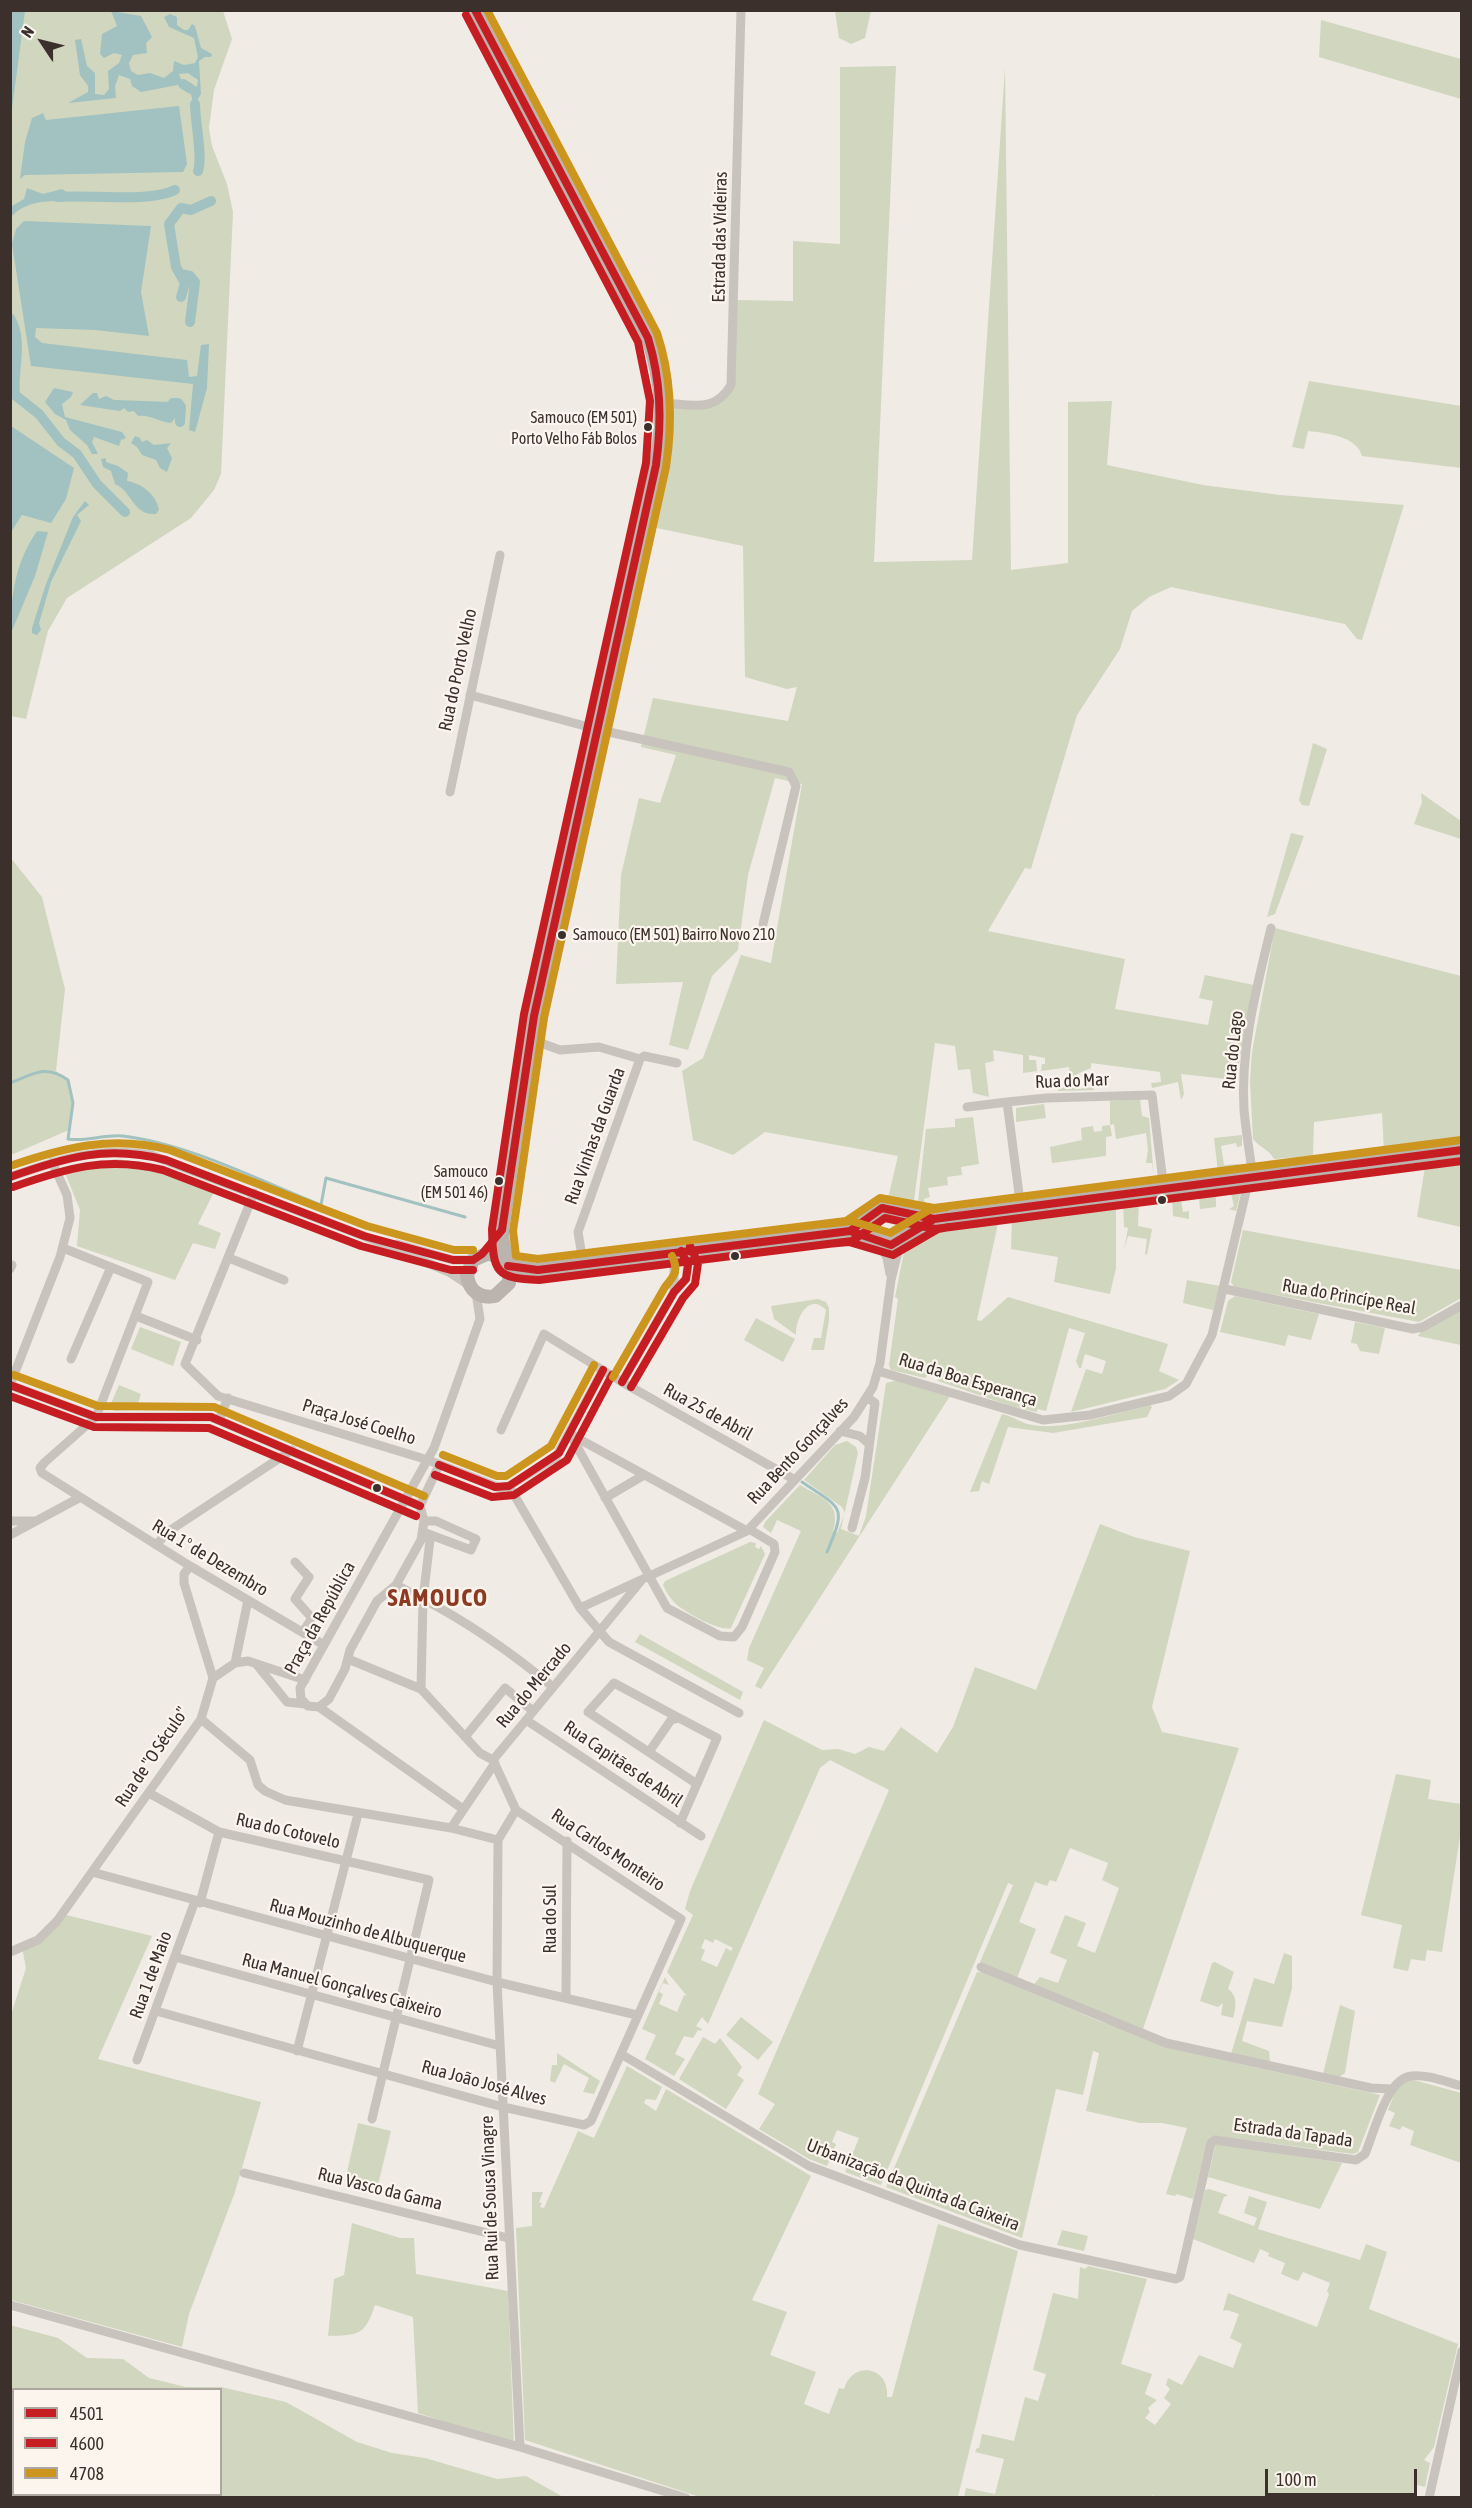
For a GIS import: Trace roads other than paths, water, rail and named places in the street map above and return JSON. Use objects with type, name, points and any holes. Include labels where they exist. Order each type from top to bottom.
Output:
[{"type":"main road","points":[[475,10],[648,338],[660,377],[661,403],[656,465],[600,730],[530,1039],[502,1230],[510,1277],[507,1288]]},
{"type":"main road","points":[[850,1231],[887,1207],[902,1213],[934,1219],[1461,1150]]},
{"type":"main road","points":[[902,1213],[907,1222],[903,1238]]},
{"type":"main road","points":[[872,1215],[870,1232],[878,1242]]},
{"type":"main road","points":[[502,1230],[478,1257],[467,1275],[473,1290],[489,1297],[502,1293],[538,1270],[583,1262],[850,1231],[891,1245],[934,1219]]},
{"type":"main road","points":[[478,1257],[495,1254],[507,1264],[538,1270]]},
{"type":"street","name":"Estrada das Videiras","points":[[661,403],[713,404],[724,398],[731,385],[741,10]]},
{"type":"street","name":"Rua do Porto Velho","points":[[450,792],[500,555]]},
{"type":"street","points":[[470,696],[600,730],[789,772],[796,786],[763,924]]},
{"type":"street","name":"Rua do Lago","points":[[1251,1178],[1244,1109],[1245,1065],[1259,980],[1271,928]]},
{"type":"street","points":[[530,1039],[560,1050],[599,1047],[640,1059]]},
{"type":"street","name":"Rua Vinhas da Guarda","points":[[583,1262],[578,1232],[640,1059],[644,1056],[677,1063]]},
{"type":"street","name":"Rua do Mar","points":[[1007,1102],[1046,1098],[1152,1095],[1164,1189]]},
{"type":"street","points":[[967,1107],[1007,1102],[1021,1209]]},
{"type":"street","points":[[10,1177],[52,1162],[95,1152],[136,1153],[166,1160],[254,1193],[449,1272],[473,1290],[479,1305],[477,1329],[428,1460],[495,1487],[509,1486],[556,1457],[603,1370]]},
{"type":"street","points":[[52,1162],[67,1195],[70,1218],[63,1248],[11,1385],[96,1418],[211,1418],[219,1420],[420,1506]]},
{"type":"street","name":"Rua da Boa Esperança","points":[[878,1371],[1043,1420],[1090,1415],[1157,1400],[1177,1392],[1186,1384],[1198,1365],[1212,1335],[1251,1178]]},
{"type":"street","points":[[135,1316],[196,1340],[254,1193]]},
{"type":"street","points":[[364,1236],[453,1260],[478,1257]]},
{"type":"street","name":"Rua Bento Gonçalves","points":[[580,1608],[748,1530],[840,1431],[868,1398],[878,1371],[891,1280],[903,1238]]},
{"type":"street","points":[[878,1242],[887,1258],[891,1280]]},
{"type":"street","points":[[63,1248],[148,1282],[96,1418]]},
{"type":"street","points":[[674,1292],[674,1267],[681,1251]]},
{"type":"street","points":[[622,1382],[688,1272],[688,1265],[681,1251]]},
{"type":"street","points":[[229,1258],[284,1280]]},
{"type":"street","points":[[71,1359],[111,1266]]},
{"type":"street","name":"Rua do Princípe Real","points":[[1225,1289],[1413,1329],[1423,1327],[1461,1305]]},
{"type":"street","name":"Rua 25 de Abril","points":[[501,1430],[544,1334],[622,1382],[795,1480]]},
{"type":"street","name":"Praça José Coelho","points":[[196,1340],[185,1364],[218,1396],[428,1460],[405,1500]]},
{"type":"street","points":[[219,1420],[228,1398]]},
{"type":"street","points":[[852,1528],[865,1478],[875,1403],[868,1398]]},
{"type":"street","name":"Rua 1º de Dezembro","points":[[96,1418],[40,1468],[42,1473],[190,1566],[324,1645]]},
{"type":"street","points":[[840,1431],[860,1436],[869,1444]]},
{"type":"street","points":[[570,1434],[774,1544],[775,1552],[742,1627],[734,1637],[720,1636],[668,1608],[646,1577],[570,1434]]},
{"type":"street","points":[[156,1545],[169,1531],[292,1450]]},
{"type":"street","points":[[439,1465],[420,1506],[424,1521],[423,1532],[396,1585],[377,1601],[329,1699],[319,1707],[463,1809]]},
{"type":"street","points":[[605,1498],[644,1474]]},
{"type":"street","points":[[509,1486],[580,1608],[600,1632],[618,1647],[739,1713]]},
{"type":"street","points":[[10,1535],[79,1498]]},
{"type":"street","name":"Praça da República","points":[[319,1707],[305,1704],[299,1694],[304,1680],[405,1500]]},
{"type":"street","points":[[10,1521],[35,1521]]},
{"type":"street","points":[[423,1532],[471,1550],[476,1539],[436,1521],[424,1521]]},
{"type":"street","points":[[421,1689],[423,1599],[430,1540],[423,1532]]},
{"type":"street","points":[[295,1562],[309,1577],[295,1599],[312,1618],[303,1632]]},
{"type":"street","points":[[190,1566],[184,1574],[184,1583],[213,1678],[234,1663],[248,1661],[304,1680]]},
{"type":"street","name":"Rua Bento Gonçalves","points":[[600,1632],[646,1577]]},
{"type":"street","points":[[396,1585],[464,1621],[505,1648],[554,1687]]},
{"type":"street","points":[[234,1663],[248,1600]]},
{"type":"street","name":"Rua do Mercado","points":[[451,1828],[494,1762],[600,1632]]},
{"type":"street","points":[[201,1719],[250,1760],[258,1785],[265,1791],[285,1800],[451,1828],[498,1840],[516,1810],[494,1762],[480,1753],[421,1689],[348,1659]]},
{"type":"street","points":[[257,1665],[287,1702],[305,1704]]},
{"type":"street","name":"Rua de \"O Século\"","points":[[10,1952],[38,1940],[51,1928],[201,1719],[213,1678]]},
{"type":"street","points":[[681,1822],[717,1738],[614,1683],[588,1712],[697,1784]]},
{"type":"street","points":[[465,1737],[505,1688],[533,1712]]},
{"type":"street","points":[[651,1753],[651,1749],[671,1719],[679,1718]]},
{"type":"street","name":"Rua Capitães de Abril","points":[[526,1720],[701,1836]]},
{"type":"street","name":"Rua do Cotovelo","points":[[149,1793],[219,1832],[429,1880],[411,1958]]},
{"type":"street","name":"Rua Carlos Monteiro","points":[[516,1810],[567,1841],[681,1919]]},
{"type":"street","points":[[297,2051],[358,1814]]},
{"type":"street","name":"Rua 1 de Maio","points":[[137,2061],[198,1902],[219,1832]]},
{"type":"street","name":"Rua Rui de Sousa Vinagre","points":[[498,1840],[497,1982],[520,2447]]},
{"type":"street","name":"Rua do Sul","points":[[566,1996],[567,1841]]},
{"type":"street","name":"Rua Mouzinho de Albuquerque","points":[[92,1872],[497,1982],[566,1996],[637,2015]]},
{"type":"street","name":"Rua João José Alves","points":[[156,2011],[503,2107],[584,2125],[591,2121],[681,1919]]},
{"type":"street","name":"Rua Manuel Gonçalves Caixeiro","points":[[175,1958],[500,2046]]},
{"type":"street","points":[[372,2119],[411,1958]]},
{"type":"street","points":[[981,1968],[1166,2043],[1359,2085],[1391,2089],[1398,2080],[1409,2076],[1422,2076],[1461,2086]]},
{"type":"street","name":"Urbanização da Quinta da Caixeira","points":[[621,2054],[809,2166],[1020,2245],[1176,2279],[1180,2277]]},
{"type":"street","name":"Estrada da Tapada","points":[[1180,2277],[1211,2143],[1221,2139],[1356,2160],[1365,2154],[1391,2089]]},
{"type":"street","name":"Rua Vasco da Gama","points":[[244,2173],[508,2238]]},
{"type":"street","points":[[10,2306],[520,2447],[686,2498]]},
{"type":"street","points":[[1429,2498],[1461,2351]]},
{"type":"water","points":[[10,11],[25,11],[11,116]]},
{"type":"water","points":[[111,11],[141,16],[152,37],[146,43],[147,53],[133,55],[129,63],[131,71],[138,75],[150,73],[164,78],[173,71],[174,61],[184,65],[195,63],[198,57],[194,38],[169,27],[164,17],[170,14],[177,17],[177,25],[184,30],[188,30],[192,24],[195,26],[201,48],[212,54],[211,57],[205,57],[199,61],[201,94],[195,104],[190,90],[197,86],[198,80],[188,73],[179,74],[183,84],[141,92],[132,86],[130,79],[119,75],[115,86],[116,98],[68,103],[88,92],[88,86],[80,75],[75,40],[81,39],[87,66],[95,73],[95,94],[104,95],[109,89],[108,71],[119,63],[122,55],[114,53],[104,58],[100,54],[102,34],[117,26]]},
{"type":"water","points":[[179,106],[187,164],[183,172],[25,175],[20,179],[25,142],[32,118],[43,113],[46,120]]},
{"type":"water","points":[[27,188],[43,194],[62,189],[70,194],[70,198],[66,201],[29,205],[11,217],[12,206],[24,199]]},
{"type":"water","points":[[24,221],[151,226],[141,292],[149,336],[95,330],[36,328],[35,337],[42,343],[187,360],[189,377],[197,376],[201,345],[209,344],[207,388],[195,432],[189,430],[193,384],[31,366],[12,244],[16,229]]},
{"type":"water","points":[[54,388],[73,392],[71,397],[62,404],[65,417],[122,432],[126,438],[121,440],[119,446],[94,437],[92,442],[98,454],[92,454],[87,445],[70,430],[66,420],[55,414],[45,402]]},
{"type":"water","points":[[93,393],[97,393],[99,399],[106,396],[114,400],[172,402],[176,405],[176,417],[171,423],[138,416],[134,411],[128,412],[124,408],[120,411],[80,405]]},
{"type":"water","points":[[11,426],[74,468],[66,499],[51,523],[22,515],[11,532]]},
{"type":"water","points":[[135,436],[142,442],[147,440],[154,445],[171,443],[167,448],[172,458],[167,472],[160,468],[156,460],[142,455],[131,443]]},
{"type":"water","points":[[106,458],[106,462],[128,473],[127,481],[143,487],[152,495],[158,505],[159,510],[156,514],[142,511],[121,487],[115,484],[111,471],[103,467],[101,459]]},
{"type":"water","points":[[85,501],[89,505],[77,515],[81,521],[51,582],[39,623],[41,630],[37,635],[32,633],[32,628],[46,584],[73,517]]},
{"type":"water","points":[[37,531],[48,532],[35,576],[11,633],[13,592],[19,567]]},
{"type":"waterway","points":[[183,84],[191,89]]},
{"type":"waterway","points":[[195,104],[200,157],[198,171]]},
{"type":"waterway","points":[[57,197],[134,197],[164,194],[175,190]]},
{"type":"waterway","points":[[181,297],[185,283],[176,267],[169,224],[181,208],[191,210],[211,201]]},
{"type":"waterway","points":[[181,274],[190,276],[195,282],[190,322]]},
{"type":"waterway","points":[[10,318],[17,346],[15,395],[39,414],[61,442],[77,454],[97,484],[125,512]]},
{"type":"waterway","points":[[10,395],[15,395]]},
{"type":"waterway","points":[[173,403],[178,403],[181,407],[180,422]]},
{"type":"waterway","points":[[10,1083],[39,1072],[53,1072],[68,1080],[73,1103],[68,1139],[123,1136],[148,1140],[224,1164],[321,1205],[326,1178],[465,1217]]},
{"type":"waterway","points":[[802,1482],[826,1498],[837,1510],[837,1525],[827,1552]]},
{"type":"place","name":"Samouco (EM 501) Porto Velho Fáb Bolos","points":[[648,427]]},
{"type":"place","name":"Samouco (EM 501) Bairro Novo 210","points":[[562,935]]},
{"type":"place","name":"Samouco (EM 501 46)","points":[[499,1181]]},
{"type":"district","name":"SAMOUCO","points":[[438,1598]]}]
